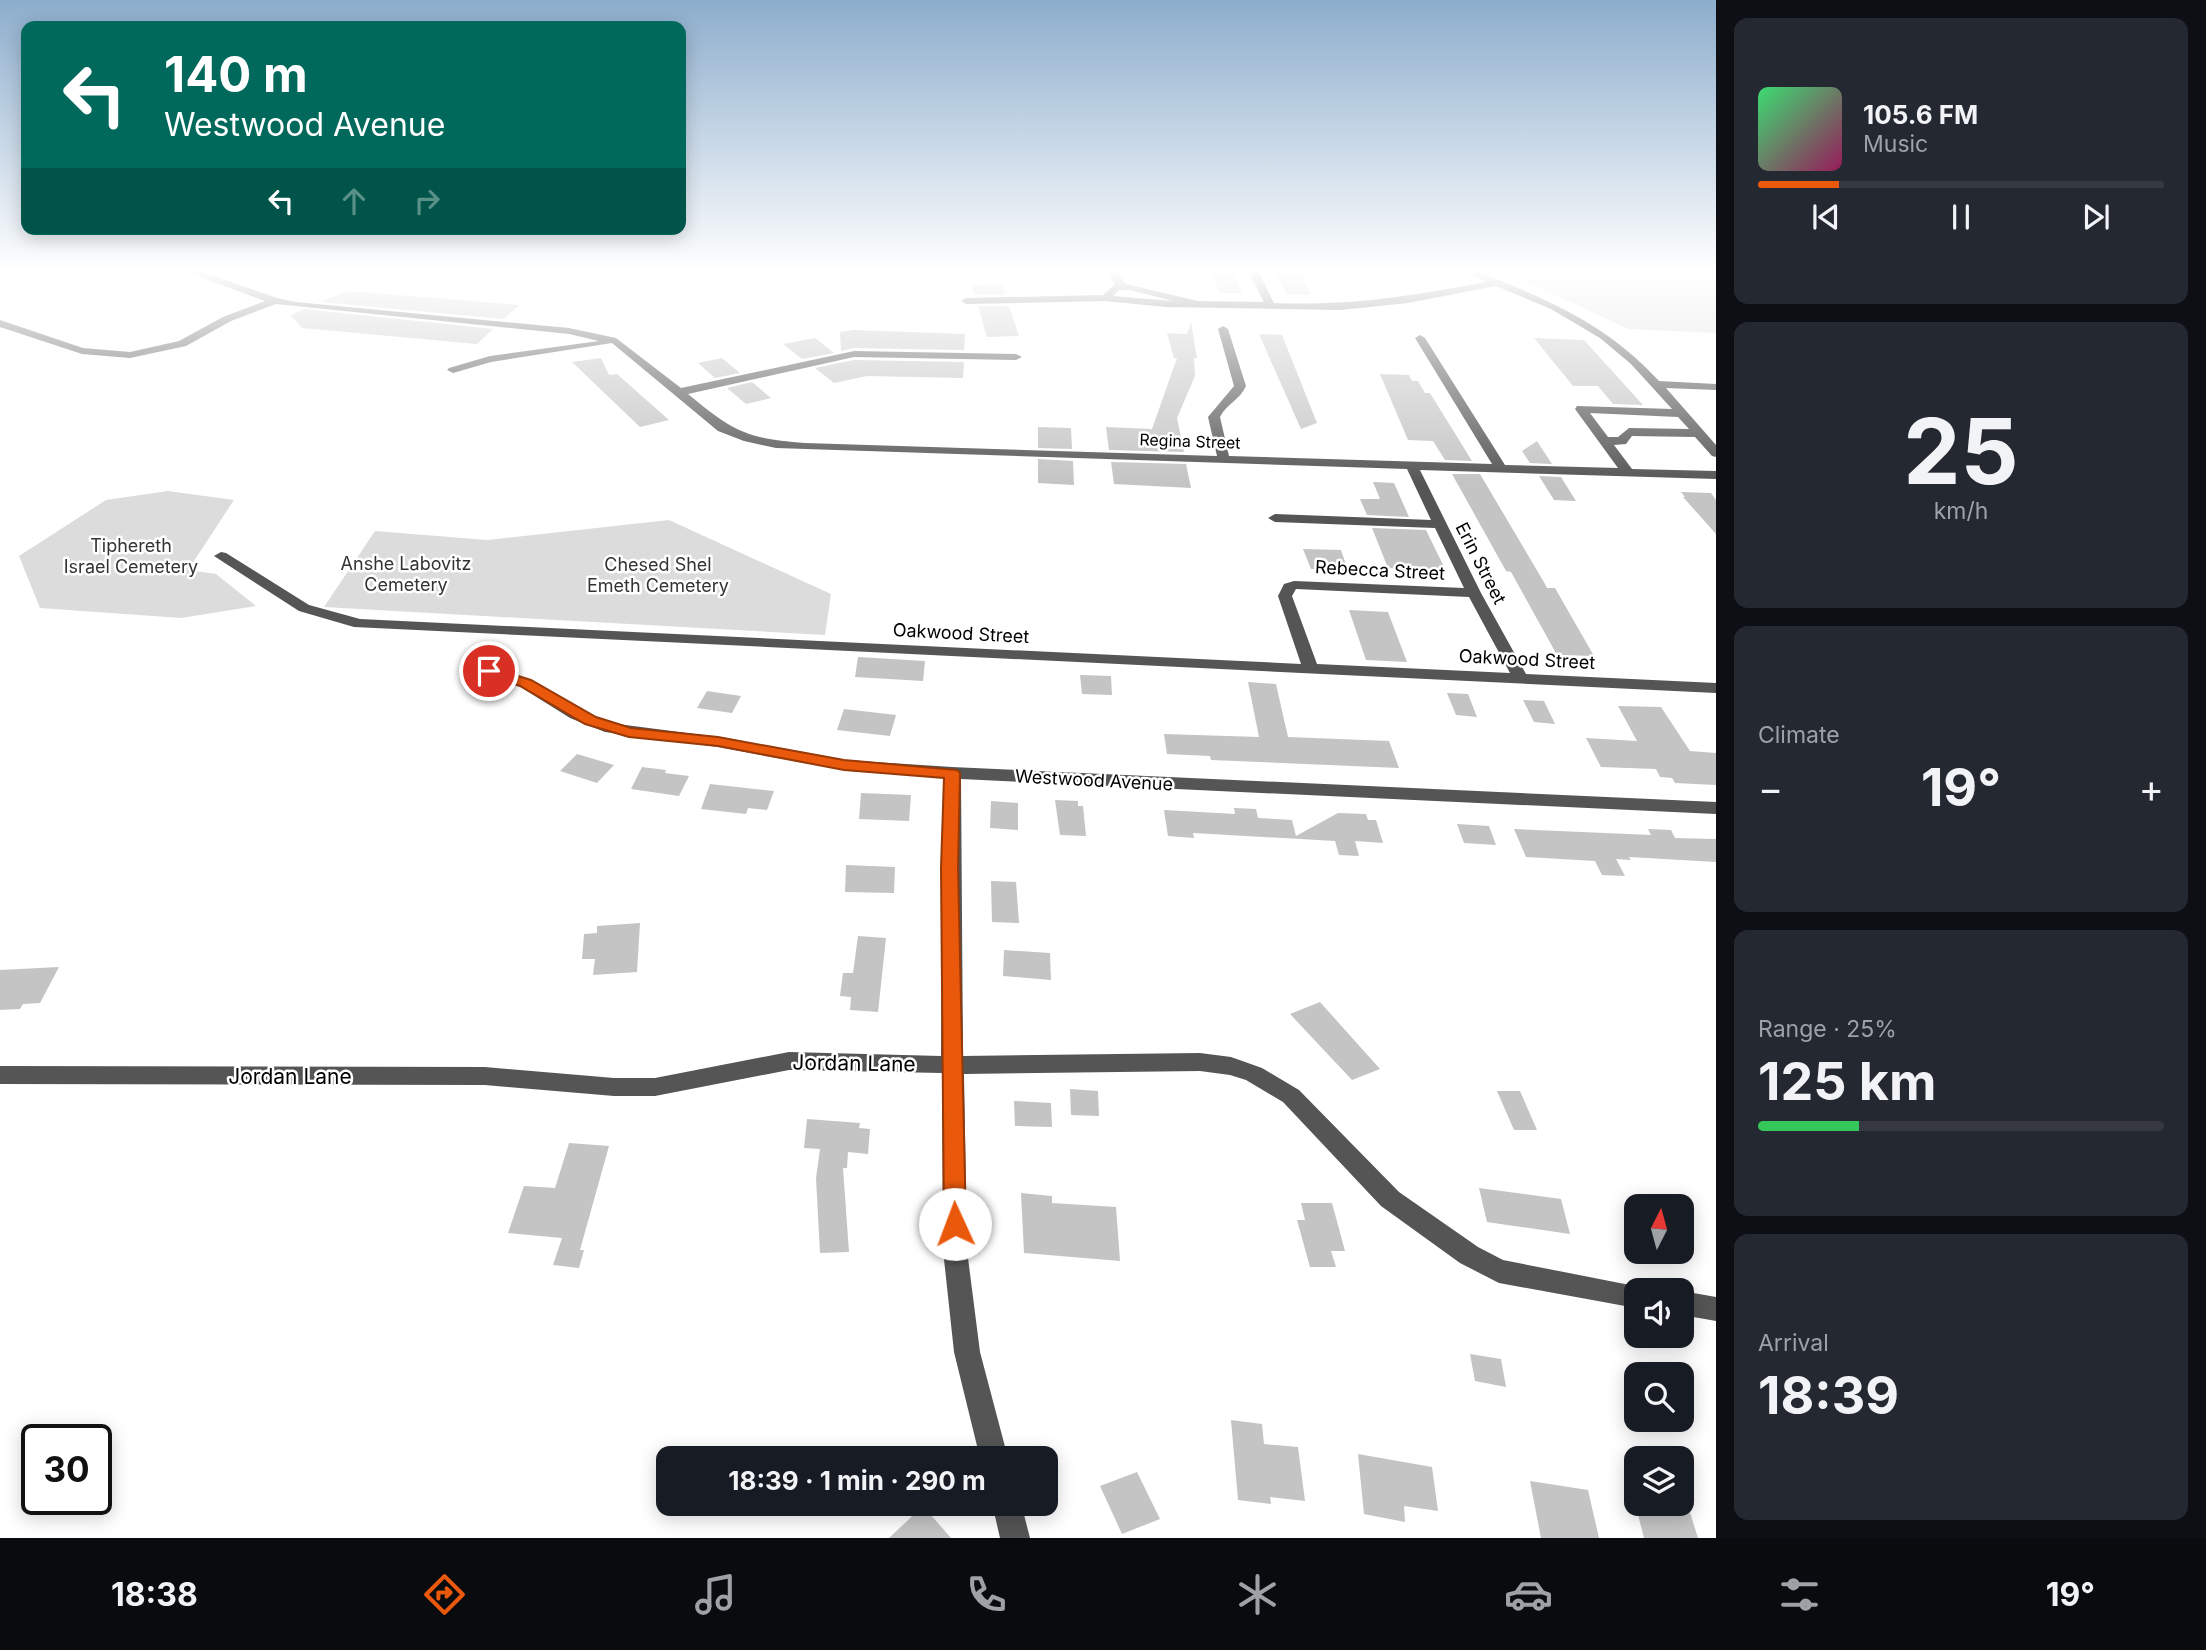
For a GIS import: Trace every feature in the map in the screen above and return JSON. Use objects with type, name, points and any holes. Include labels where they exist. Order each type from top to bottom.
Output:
[{"type":"street","points":[[52,341],[82,351],[131,355],[188,341]]},
{"type":"street","points":[[453,370],[491,359],[616,341]]},
{"type":"street","name":"Regina Street","points":[[616,341],[722,428],[736,435],[772,444],[1716,475]]},
{"type":"street","points":[[1224,460],[1214,417],[1216,411],[1238,394],[1240,386],[1227,341]]},
{"type":"street","points":[[1422,341],[1501,468]]},
{"type":"street","points":[[1609,341],[1654,384],[1716,453]]},
{"type":"street","points":[[680,392],[854,354],[1016,357]]},
{"type":"street","points":[[1654,384],[1716,387]]},
{"type":"street","points":[[1626,471],[1581,410],[1680,413]]},
{"type":"street","points":[[1604,441],[1622,441],[1629,432],[1698,433]]},
{"type":"street","name":"Erin Street","points":[[1411,465],[1474,593],[1520,678]]},
{"type":"street","points":[[1275,518],[1440,524]]},
{"type":"street","name":"Oakwood Street","points":[[221,556],[304,608],[359,624],[1716,688]]},
{"type":"street","name":"Rebecca Street","points":[[1310,668],[1285,596],[1289,587],[1294,585],[1474,593]]},
{"type":"street","name":"Westwood Avenue","points":[[489,671],[525,683],[596,722],[629,732],[718,742],[844,765],[952,773],[1716,808]]},
{"type":"street","points":[[952,773],[950,868],[956,1250],[967,1352],[991,1446]]},
{"type":"street","name":"Jordan Lane","points":[[0,1075],[485,1076],[614,1087],[655,1087],[789,1061],[952,1065],[1200,1062],[1231,1066],[1254,1074],[1291,1096],[1390,1199],[1469,1255],[1499,1271],[1624,1294]]},
{"type":"street","points":[[1694,1305],[1716,1309]]},
{"type":"street","points":[[1009,1516],[1015,1538]]},
{"type":"green space","name":"Tiphereth Israel Cemetery","points":[[168,491],[234,500],[188,570],[216,574],[256,606],[181,618],[40,608],[19,556],[106,500]]},
{"type":"green space","name":"Chesed Shel Emeth Cemetery","points":[[669,520],[831,594],[825,635],[324,607],[375,531],[487,540]]},
{"type":"building","points":[[442,341],[480,341],[477,344]]},
{"type":"building","points":[[819,341],[834,353],[802,359],[783,344]]},
{"type":"building","points":[[840,341],[965,341],[964,350],[854,348],[841,351]]},
{"type":"building","points":[[1169,341],[1194,341],[1197,358],[1194,358],[1195,376],[1177,418],[1184,452],[1109,450],[1106,427],[1152,429],[1177,358],[1174,358]]},
{"type":"building","points":[[1262,341],[1284,341],[1317,423],[1301,429]]},
{"type":"building","points":[[1536,341],[1585,341],[1643,405],[1613,404],[1598,386],[1573,386]]},
{"type":"building","points":[[601,358],[609,375],[617,374],[669,420],[640,427],[572,362]]},
{"type":"building","points":[[722,358],[740,373],[715,378],[698,363]]},
{"type":"building","points":[[854,360],[964,362],[963,378],[867,376],[834,383],[815,368]]},
{"type":"building","points":[[1380,374],[1409,375],[1412,381],[1418,381],[1425,393],[1430,393],[1472,461],[1445,460],[1433,441],[1408,440]]},
{"type":"building","points":[[752,382],[771,398],[746,404],[727,388]]},
{"type":"building","points":[[1038,427],[1071,428],[1072,449],[1038,448]]},
{"type":"building","points":[[1537,441],[1552,464],[1530,463],[1522,451]]},
{"type":"building","points":[[1038,459],[1073,461],[1074,485],[1038,483]]},
{"type":"building","points":[[1111,462],[1186,464],[1191,488],[1114,484]]},
{"type":"building","points":[[1452,474],[1480,474],[1547,588],[1555,588],[1594,656],[1557,655]]},
{"type":"building","points":[[1539,476],[1561,477],[1576,501],[1554,500]]},
{"type":"building","points":[[1373,482],[1394,483],[1409,517],[1367,515],[1360,499],[1380,499]]},
{"type":"building","points":[[1681,492],[1711,493],[1716,500],[1716,534],[1683,497]]},
{"type":"building","points":[[1372,528],[1426,530],[1446,571],[1388,568]]},
{"type":"building","points":[[1303,549],[1341,550],[1348,571],[1311,569]]},
{"type":"building","points":[[1349,610],[1388,612],[1407,662],[1366,660]]},
{"type":"building","points":[[858,657],[925,661],[923,681],[855,677]]},
{"type":"building","points":[[1080,675],[1111,676],[1112,695],[1082,694]]},
{"type":"building","points":[[1248,682],[1276,684],[1288,737],[1389,741],[1399,768],[1211,760],[1210,756],[1167,754],[1164,734],[1259,737]]},
{"type":"building","points":[[707,691],[741,696],[732,713],[697,708]]},
{"type":"building","points":[[1447,693],[1468,694],[1477,717],[1456,715]]},
{"type":"building","points":[[1523,700],[1544,701],[1555,724],[1534,722]]},
{"type":"building","points":[[1618,706],[1661,707],[1690,751],[1716,753],[1716,785],[1675,783],[1672,778],[1660,777],[1656,769],[1601,767],[1586,738],[1637,741]]},
{"type":"building","points":[[844,709],[896,715],[890,736],[837,730]]},
{"type":"building","points":[[577,754],[614,765],[597,783],[560,771]]},
{"type":"building","points":[[642,767],[689,776],[679,796],[631,789]]},
{"type":"building","points":[[710,784],[774,791],[767,810],[748,808],[746,814],[701,809]]},
{"type":"building","points":[[861,793],[911,795],[909,821],[859,819]]},
{"type":"building","points":[[1055,800],[1078,801],[1078,806],[1083,806],[1086,836],[1060,835]]},
{"type":"building","points":[[991,801],[1018,803],[1018,830],[990,828]]},
{"type":"building","points":[[1234,808],[1256,809],[1258,818],[1292,820],[1296,836],[1338,813],[1366,814],[1368,820],[1376,820],[1383,843],[1355,841],[1359,856],[1339,855],[1335,841],[1193,833],[1194,838],[1168,836],[1164,810],[1235,814]]},
{"type":"building","points":[[1457,824],[1489,826],[1496,845],[1464,843]]},
{"type":"building","points":[[1514,829],[1651,835],[1648,829],[1671,830],[1675,838],[1716,839],[1716,862],[1629,857],[1631,860],[1616,859],[1625,876],[1602,875],[1595,861],[1526,857]]},
{"type":"building","points":[[846,865],[895,867],[894,893],[845,892]]},
{"type":"building","points":[[991,881],[1016,882],[1019,923],[992,922]]},
{"type":"building","points":[[640,923],[637,972],[593,975],[595,959],[582,959],[584,934],[597,933],[597,926]]},
{"type":"building","points":[[858,936],[886,938],[878,1012],[850,1010],[851,997],[840,996],[843,973],[853,973]]},
{"type":"building","points":[[1004,950],[1050,953],[1051,980],[1003,976]]},
{"type":"building","points":[[59,967],[40,1003],[23,1004],[20,1009],[0,1010],[0,970]]},
{"type":"building","points":[[1320,1002],[1380,1069],[1352,1080],[1290,1014]]},
{"type":"building","points":[[1070,1089],[1098,1091],[1099,1116],[1071,1115]]},
{"type":"building","points":[[1497,1091],[1520,1091],[1537,1130],[1514,1130]]},
{"type":"building","points":[[1014,1101],[1051,1103],[1052,1127],[1015,1126]]},
{"type":"building","points":[[807,1119],[860,1123],[859,1128],[870,1129],[868,1154],[848,1152],[847,1168],[843,1168],[849,1252],[820,1253],[816,1178],[820,1149],[804,1148]]},
{"type":"building","points":[[569,1143],[609,1146],[580,1250],[584,1250],[579,1268],[553,1265],[562,1238],[508,1233],[524,1186],[555,1188]]},
{"type":"building","points":[[1479,1188],[1561,1199],[1570,1234],[1487,1222]]},
{"type":"building","points":[[1021,1193],[1052,1196],[1052,1203],[1116,1207],[1120,1261],[1024,1253]]},
{"type":"building","points":[[1301,1203],[1332,1203],[1345,1251],[1331,1251],[1336,1267],[1310,1267],[1297,1220],[1305,1220]]},
{"type":"building","points":[[1470,1354],[1501,1359],[1506,1387],[1475,1381]]},
{"type":"building","points":[[1231,1420],[1262,1424],[1264,1444],[1298,1447],[1305,1501],[1270,1497],[1271,1504],[1238,1500]]},
{"type":"building","points":[[1358,1454],[1432,1467],[1438,1511],[1404,1506],[1405,1522],[1364,1514]]},
{"type":"building","points":[[1137,1472],[1160,1519],[1122,1534],[1100,1486]]},
{"type":"building","points":[[1530,1481],[1588,1490],[1599,1538],[1541,1538]]},
{"type":"building","points":[[912,1516],[932,1516],[951,1538],[889,1538]]},
{"type":"building","points":[[1638,1516],[1691,1516],[1698,1538],[1644,1538]]},
{"type":"route","points":[[489,671],[525,683],[576,714],[605,727],[718,742],[844,765],[952,773],[950,868],[955,1224]]},
{"type":"park label","name":"Anshe Labovitz Cemetery","points":[[406,573]]}]
